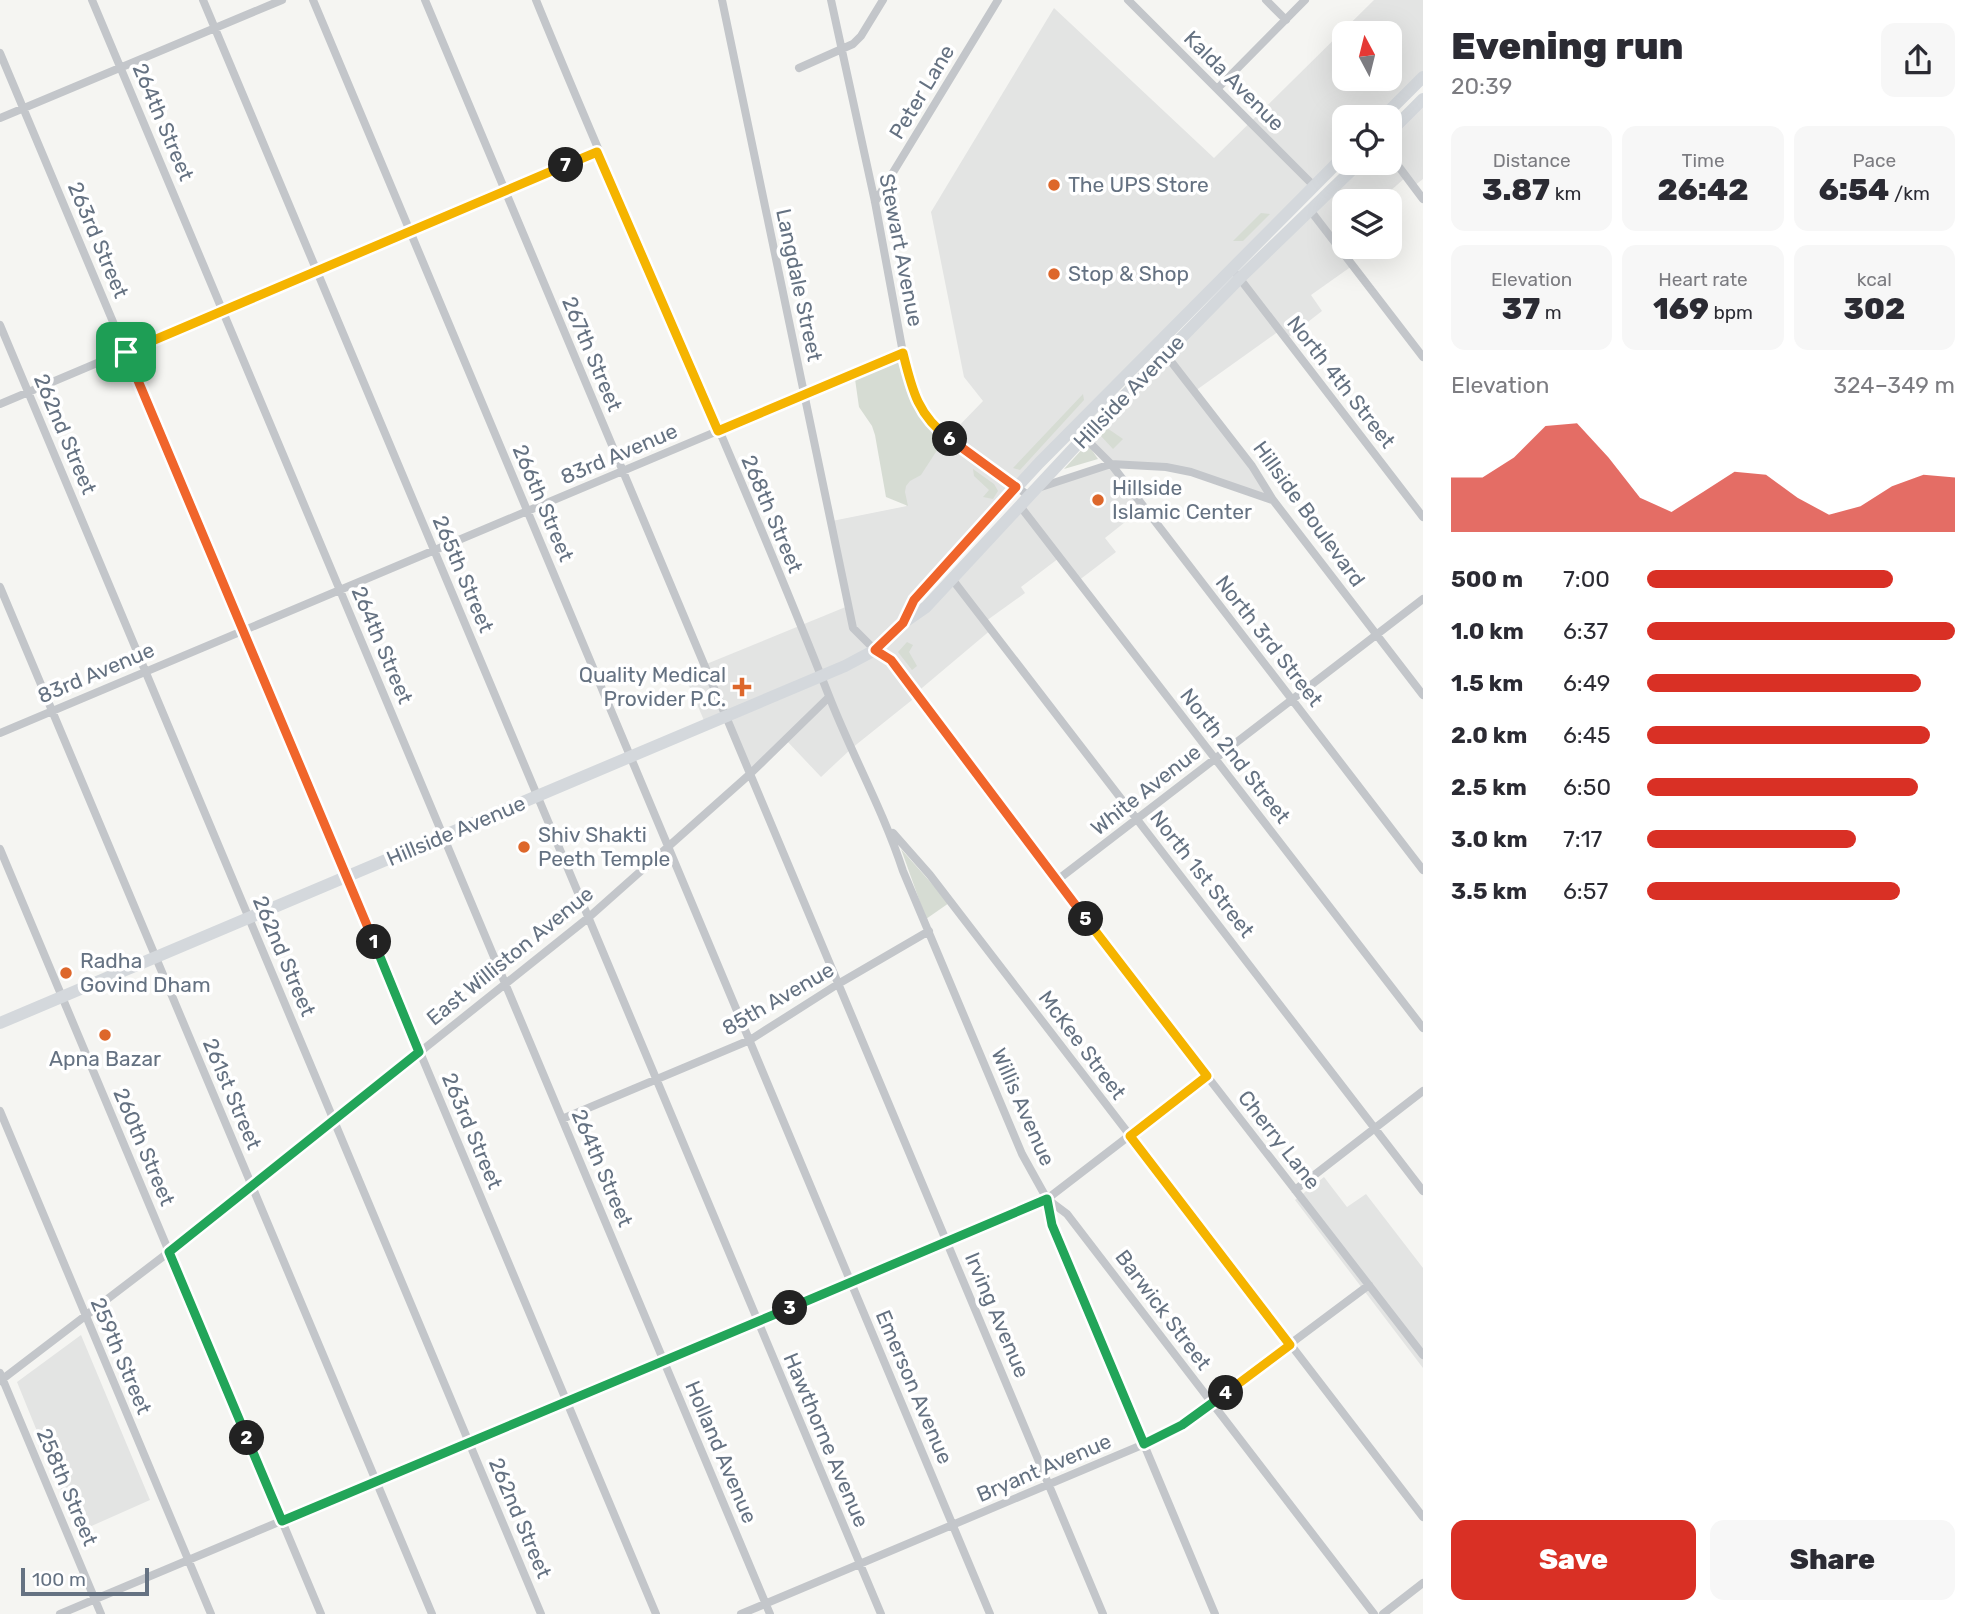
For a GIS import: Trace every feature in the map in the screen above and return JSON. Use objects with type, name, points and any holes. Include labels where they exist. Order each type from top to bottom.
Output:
[{"type":"main road","points":[[1395,105],[1423,77]]},
{"type":"main road","points":[[1402,120],[1423,99]]},
{"type":"main road","name":"Hillside Avenue","points":[[0,1023],[631,757],[821,676],[875,650],[903,623],[926,607],[1084,437],[1166,355],[1332,168]]},
{"type":"main road","name":"Hillside Avenue","points":[[903,623],[914,600],[1016,487],[1236,274],[1346,175]]},
{"type":"street","name":"264th Street","points":[[92,0],[640,1303]]},
{"type":"street","name":"265th Street","points":[[203,0],[690,1163]]},
{"type":"street","points":[[0,118],[282,0]]},
{"type":"street","name":"266th Street","points":[[313,0],[741,1019]]},
{"type":"street","name":"267th Street","points":[[425,0],[793,876]]},
{"type":"street","name":"268th Street","points":[[536,0],[597,152],[845,733]]},
{"type":"street","name":"Langdale Street","points":[[722,0],[853,628],[875,650]]},
{"type":"street","name":"Stewart Avenue","points":[[831,0],[875,202],[903,353],[917,400],[934,427],[1028,497]]},
{"type":"street","points":[[799,68],[853,44],[861,36],[883,0]]},
{"type":"street","name":"Peter Lane","points":[[875,202],[998,0]]},
{"type":"street","name":"Kalda Avenue","points":[[1128,0],[1314,186]]},
{"type":"street","points":[[1266,0],[1286,20]]},
{"type":"street","points":[[1217,89],[1305,0]]},
{"type":"street","name":"263rd Street","points":[[0,52],[656,1614]]},
{"type":"street","points":[[0,404],[597,152]]},
{"type":"street","points":[[1402,171],[1423,199]]},
{"type":"street","points":[[1310,209],[1423,357]]},
{"type":"street","name":"North 4th Street","points":[[1236,274],[1423,517]]},
{"type":"street","name":"262nd Street","points":[[0,325],[541,1614]]},
{"type":"street","name":"83rd Avenue","points":[[0,733],[903,353]]},
{"type":"street","name":"Hillside Boulevard","points":[[1166,355],[1423,695]]},
{"type":"street","name":"North 3rd Street","points":[[1084,437],[1111,464],[1423,870]]},
{"type":"street","points":[[1028,497],[1051,482],[1111,464],[1166,467],[1191,472],[1273,500]]},
{"type":"street","name":"North 2nd Street","points":[[1028,497],[1215,759],[1423,1028]]},
{"type":"street","name":"North 1st Street","points":[[952,579],[1423,1191]]},
{"type":"street","name":"261st Street","points":[[0,587],[432,1614]]},
{"type":"street","name":"White Avenue","points":[[1056,881],[1423,599]]},
{"type":"street","name":"Cherry Lane","points":[[875,650],[891,660],[1056,881],[1423,1355]]},
{"type":"street","name":"East Williston Avenue","points":[[1,1377],[86,1317],[588,918],[750,774],[829,697]]},
{"type":"street","name":"Willis Avenue","points":[[845,733],[890,829],[903,871],[1022,1154],[1047,1199],[1052,1225],[1215,1614]]},
{"type":"street","name":"McKee Street","points":[[890,829],[930,875],[1423,1517]]},
{"type":"street","name":"260th Street","points":[[0,849],[321,1614]]},
{"type":"street","name":"Irving Avenue","points":[[793,876],[1103,1614]]},
{"type":"street","name":"85th Avenue","points":[[562,1119],[750,1040],[929,931]]},
{"type":"street","name":"Emerson Avenue","points":[[741,1019],[990,1614]]},
{"type":"street","points":[[60,1614],[1047,1199],[1207,1076]]},
{"type":"street","points":[[1295,1190],[1423,1091]]},
{"type":"street","name":"259th Street","points":[[0,1111],[211,1614]]},
{"type":"street","name":"Hawthorne Avenue","points":[[690,1163],[880,1614]]},
{"type":"street","name":"Barwick Street","points":[[1047,1199],[1067,1214],[1374,1614]]},
{"type":"street","name":"Bryant Avenue","points":[[741,1614],[1049,1485],[1182,1425],[1369,1285]]},
{"type":"street","name":"Holland Avenue","points":[[640,1303],[770,1614]]},
{"type":"street","name":"258th Street","points":[[1,1377],[101,1614]]},
{"type":"street","points":[[1383,1614],[1423,1583]]},
{"type":"shaded area","points":[[1374,0],[1423,0],[1423,77],[1395,105],[1332,105],[1332,168],[914,600],[904,622],[1036,489],[1110,464],[1084,437],[1332,190],[1332,259],[1347,259],[1352,266],[1311,295],[1322,311],[1286,339],[1279,331],[1195,391],[1273,500],[1191,472],[1112,464],[1144,507],[1105,538],[1116,552],[1078,581],[1059,558],[1021,587],[1025,593],[986,621],[992,629],[821,777],[786,740],[750,774],[726,717],[706,725],[686,679],[706,670],[704,665],[848,606],[832,521],[907,506],[894,493],[983,401],[964,377],[931,212],[1054,8],[1214,158],[1332,41],[1332,91],[1402,91],[1402,21],[1353,21]]},
{"type":"shaded area","points":[[1423,99],[1423,179],[1414,186],[1406,177],[1392,189],[1333,189],[1347,175],[1402,175],[1402,120]]},
{"type":"shaded area","points":[[1261,213],[1270,214],[1243,241],[1233,241]]},
{"type":"shaded area","points":[[901,360],[915,406],[943,441],[921,475],[906,486],[908,506],[886,497],[875,435],[859,407],[855,379]]},
{"type":"shaded area","points":[[1083,394],[1084,400],[1020,470],[1013,468]]},
{"type":"shaded area","points":[[1107,428],[1123,439],[1113,449],[1100,435]]},
{"type":"shaded area","points":[[1086,445],[1098,459],[1064,469]]},
{"type":"shaded area","points":[[973,469],[994,484],[998,491],[993,499],[983,497],[989,490],[974,476]]},
{"type":"shaded area","points":[[907,642],[913,645],[909,652],[917,666],[912,670],[898,652]]},
{"type":"shaded area","points":[[901,849],[949,903],[926,919]]},
{"type":"shaded area","points":[[1324,1177],[1347,1207],[1366,1194],[1423,1268],[1423,1368],[1295,1200]]},
{"type":"shaded area","points":[[81,1335],[150,1500],[78,1532],[17,1382]]},
{"type":"place","name":"The UPS Store","points":[[1054,185]]},
{"type":"place","name":"Stop & Shop","points":[[1054,274]]},
{"type":"place","name":"Hillside Islamic Center","points":[[1098,500]]},
{"type":"place","name":"Quality Medical Provider P.C.","points":[[742,687]]},
{"type":"place","name":"Shiv Shakti Peeth Temple","points":[[524,847]]},
{"type":"place","name":"Radha Govind Dham","points":[[66,973]]},
{"type":"place","name":"Apna Bazar","points":[[105,1035]]},
{"type":"route","points":[[597,152],[718,431],[903,353],[917,400],[934,427],[1016,487],[914,600],[903,623],[875,650],[891,660],[1056,881],[1207,1076],[1130,1136],[1290,1345],[1182,1425],[1144,1444],[1052,1225],[1047,1199],[282,1521],[169,1252],[419,1052],[126,352],[597,152]]}]
